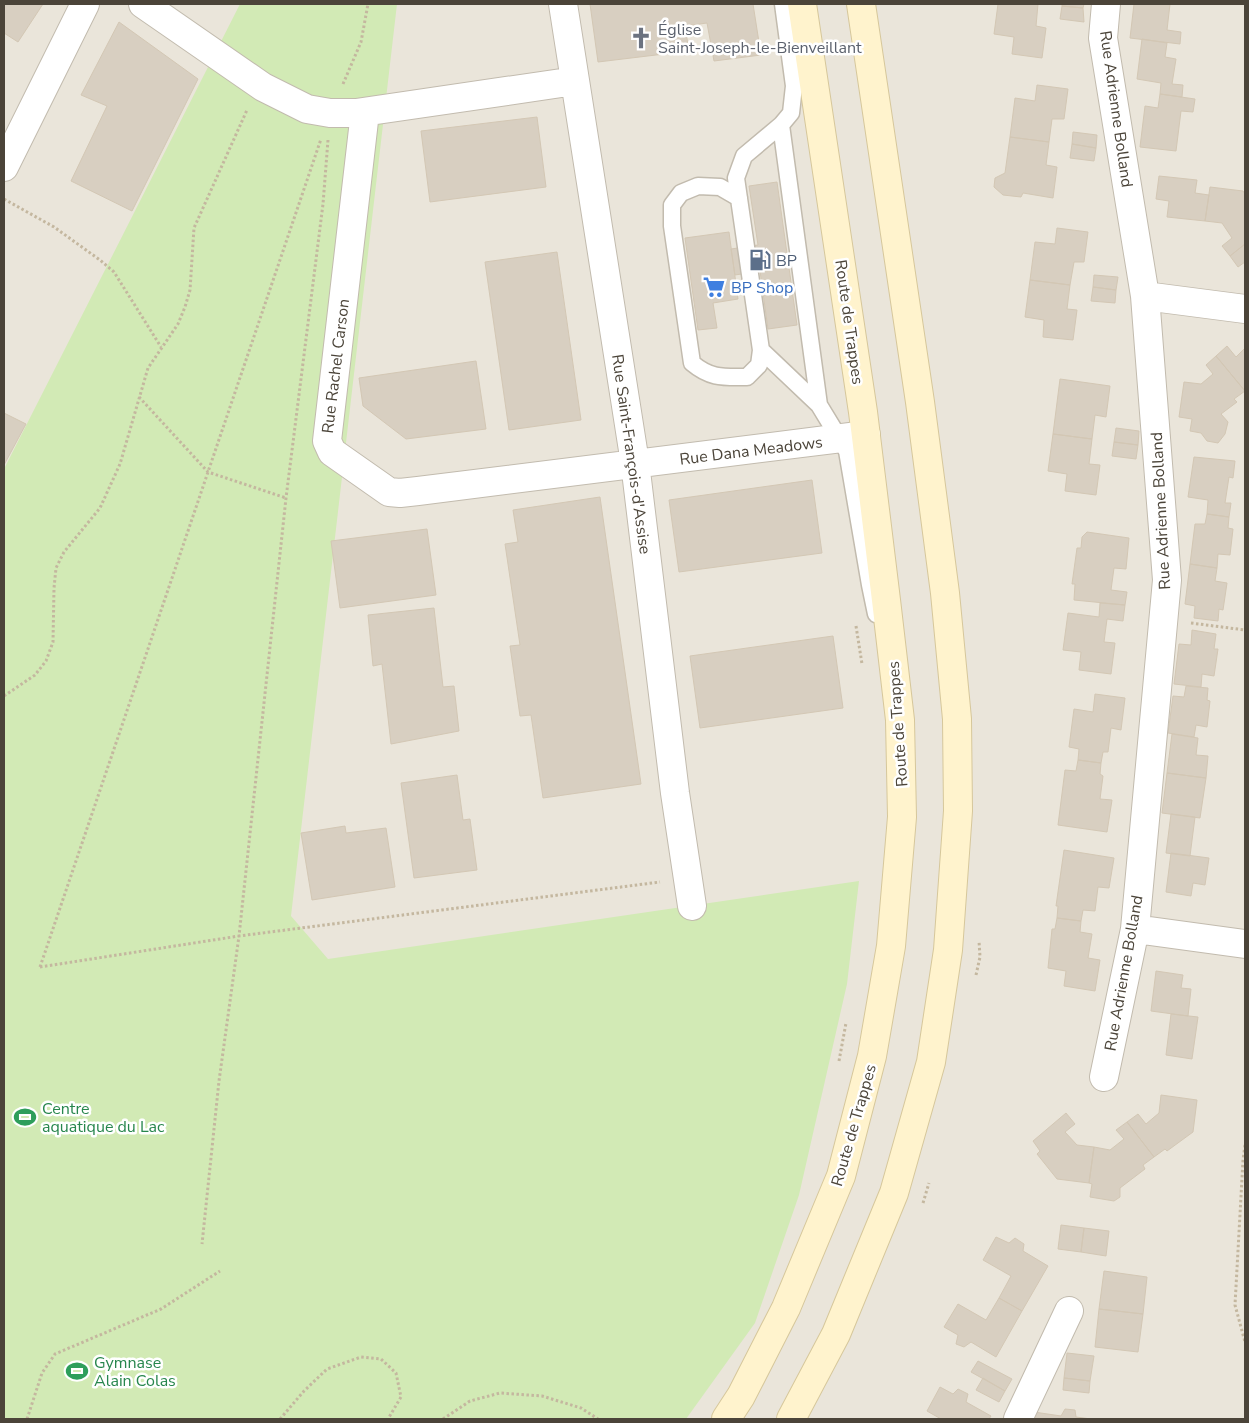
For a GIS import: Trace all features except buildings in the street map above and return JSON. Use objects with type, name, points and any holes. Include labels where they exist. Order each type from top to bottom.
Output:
[{"type":"main road","name":"Route de Trappes","points":[[726,1419],[741,1396],[786,1308],[841,1176],[872,1056],[891,946],[902,817],[900,720],[853,437],[802,4]]},
{"type":"main road","points":[[791,1419],[836,1334],[894,1193],[925,1081],[930,1062],[948,950],[958,811],[958,719],[945,594],[920,402],[861,4]]},
{"type":"street","points":[[4,167],[85,4]]},
{"type":"street","points":[[144,4],[263,87],[307,108],[330,112],[365,112],[575,81]]},
{"type":"street","name":"Rue Saint-François-d'Assise","points":[[563,4],[635,463],[675,793],[692,906]]},
{"type":"street","name":"Rue Adrienne Bolland","points":[[1104,1077],[1135,929],[1167,580],[1145,296],[1103,38],[1106,4]]},
{"type":"street","name":"Rue Rachel Carson","points":[[365,112],[327,441],[332,452],[389,492],[400,493],[635,463]]},
{"type":"street","points":[[1145,296],[1245,309]]},
{"type":"street","name":"Rue Dana Meadows","points":[[635,463],[853,437]]},
{"type":"street","points":[[1135,929],[1245,944]]},
{"type":"street","points":[[1018,1419],[1069,1311]]},
{"type":"lane","points":[[739,198],[720,187],[698,186],[681,193],[672,205],[673,236],[692,364],[702,372],[718,377],[747,377],[759,364],[761,350],[739,198],[736,178],[744,156],[781,125],[791,113],[794,86],[783,4]]},
{"type":"lane","points":[[781,125],[818,405]]},
{"type":"lane","points":[[761,350],[853,437]]},
{"type":"path","points":[[368,4],[361,42],[330,112],[40,967],[238,936],[688,879]]},
{"type":"path","points":[[4,696],[35,675],[46,660],[53,642],[56,568],[64,552],[100,508],[120,464],[148,368],[178,324],[190,290],[194,228],[241,121],[263,87]]},
{"type":"path","points":[[202,1244],[286,498],[323,204],[330,112]]},
{"type":"path","points":[[4,199],[54,228],[114,272],[161,348]]},
{"type":"path","points":[[139,397],[208,472],[286,498]]},
{"type":"path","points":[[1163,620],[1245,630]]},
{"type":"path","points":[[856,623],[864,672]]},
{"type":"path","points":[[838,1068],[847,1020]]},
{"type":"path","points":[[1245,1145],[1235,1305],[1245,1342]]},
{"type":"path","points":[[27,1419],[42,1373],[55,1354],[161,1310],[220,1271]]},
{"type":"path","points":[[280,1419],[304,1391],[327,1369],[361,1357],[381,1358],[396,1373],[401,1396],[388,1419]]},
{"type":"path","points":[[443,1419],[470,1400],[500,1393],[542,1396],[581,1408],[598,1419]]},
{"type":"shaded area","points":[[4,4],[1245,4],[1245,1419],[4,1419]]},
{"type":"green space","points":[[240,4],[397,4],[291,916],[328,959],[859,881],[847,984],[799,1195],[755,1323],[686,1419],[4,1419],[4,469]]},
{"type":"place","name":"Église Saint-Joseph-le-Bienveillant","points":[[641,38]]},
{"type":"place","name":"BP","points":[[760,260]]},
{"type":"place","name":"BP Shop","points":[[714,287]]},
{"type":"place","name":"Centre aquatique du Lac","points":[[25,1117]]},
{"type":"place","name":"Gymnase Alain Colas","points":[[77,1371]]}]
